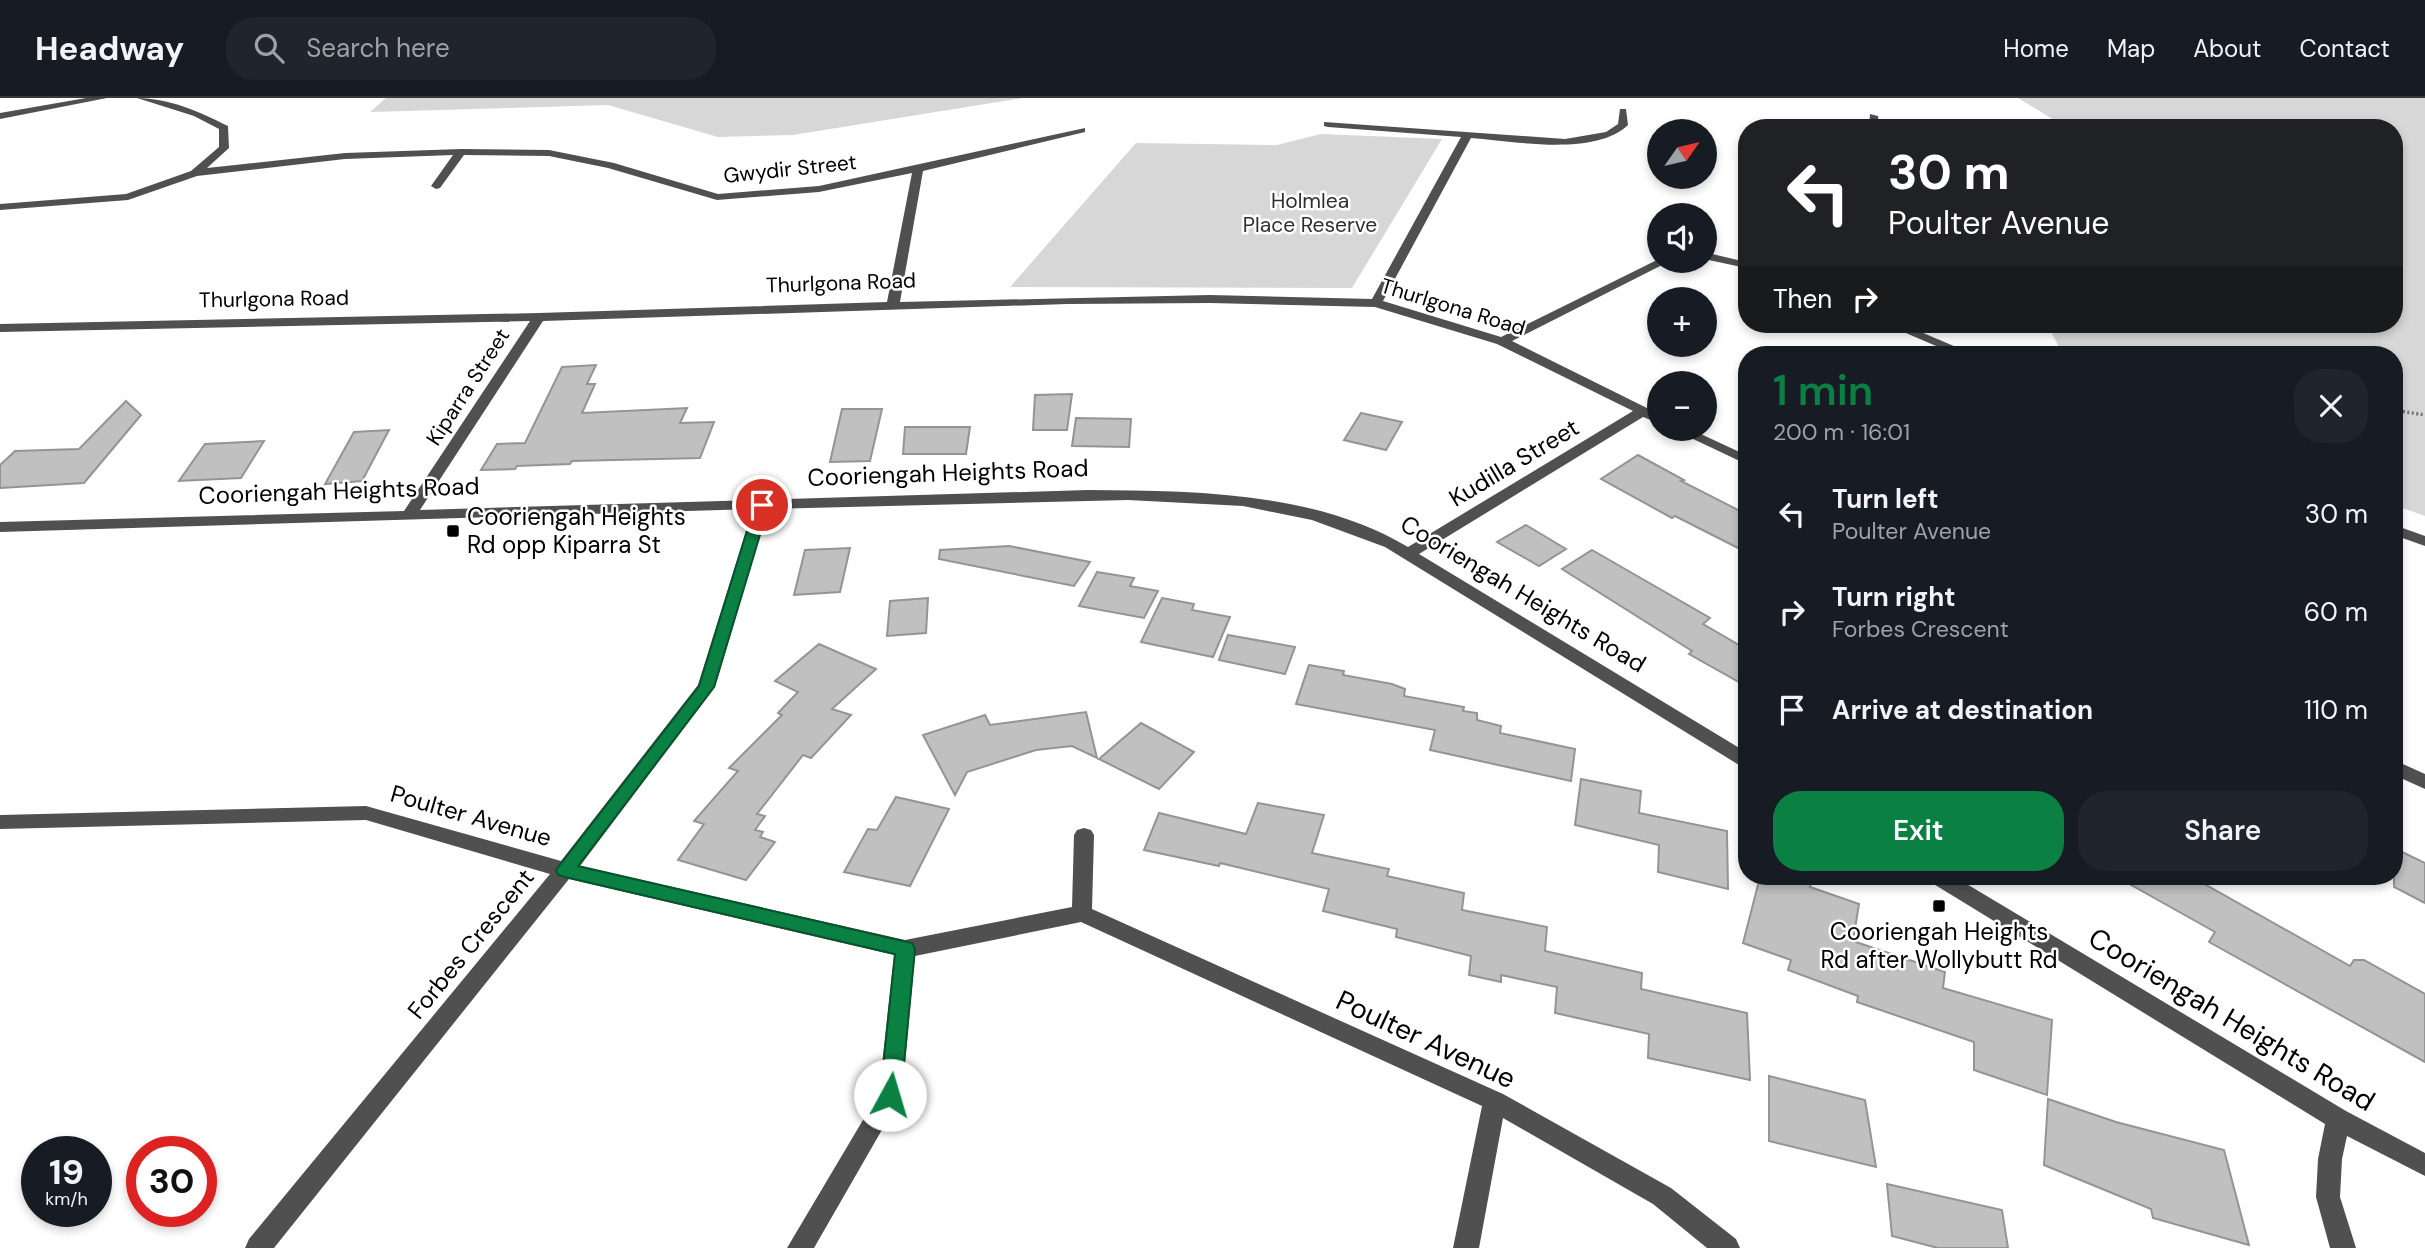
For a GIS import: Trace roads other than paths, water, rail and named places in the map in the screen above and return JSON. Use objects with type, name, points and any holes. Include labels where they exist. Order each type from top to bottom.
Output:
[{"type":"street","points":[[0,116],[102,98]]},
{"type":"street","points":[[0,207],[128,197],[195,173],[224,148],[224,128],[197,114],[142,98]]},
{"type":"street","points":[[1328,124],[1564,142],[1609,135],[1623,125],[1623,111]]},
{"type":"street","name":"Gwydir Street","points":[[195,173],[345,156],[461,152],[548,153],[610,165],[717,197],[819,189],[918,169],[1081,130]]},
{"type":"street","points":[[1376,303],[1466,135]]},
{"type":"street","points":[[436,186],[461,152]]},
{"type":"street","points":[[893,304],[918,169]]},
{"type":"street","points":[[1717,258],[1738,262]]},
{"type":"street","points":[[1502,341],[1647,269]]},
{"type":"street","name":"Thurlgona Road","points":[[0,328],[539,317],[893,304],[1197,299],[1376,303],[1502,341],[1647,413]]},
{"type":"street","name":"Kiparra Street","points":[[409,515],[539,317]]},
{"type":"street","points":[[1913,333],[1946,346]]},
{"type":"street","name":"Kudilla Street","points":[[1408,554],[1643,411]]},
{"type":"street","points":[[1705,441],[1738,456]]},
{"type":"street","name":"Cooriengah Heights Road","points":[[0,527],[1088,495],[1217,497],[1276,506],[1330,520],[1371,535],[1408,554],[1738,755]]},
{"type":"street","name":"Forbes Crescent","points":[[258,1248],[565,870],[706,687],[762,505]]},
{"type":"street","points":[[2403,533],[2425,541]]},
{"type":"street","points":[[2403,771],[2425,782]]},
{"type":"street","name":"Poulter Avenue","points":[[0,822],[366,813],[565,870],[905,949],[1083,913],[1495,1101],[1662,1196],[1727,1248]]},
{"type":"street","points":[[1083,913],[1084,835]]},
{"type":"street","name":"Cooriengah Heights Road","points":[[1953,885],[2338,1119],[2425,1165]]},
{"type":"street","points":[[800,1248],[890,1095],[905,949]]},
{"type":"street","points":[[1466,1248],[1495,1101]]},
{"type":"street","points":[[2338,1119],[2329,1159],[2328,1197],[2343,1248]]},
{"type":"place","name":"Cooriengah Heights Rd opp Kiparra St","points":[[453,531]]},
{"type":"place","name":"Cooriengah Heights Rd after Wollybutt Rd","points":[[1939,906]]},
{"type":"park label","name":"Holmlea Place Reserve","points":[[1310,213]]}]
